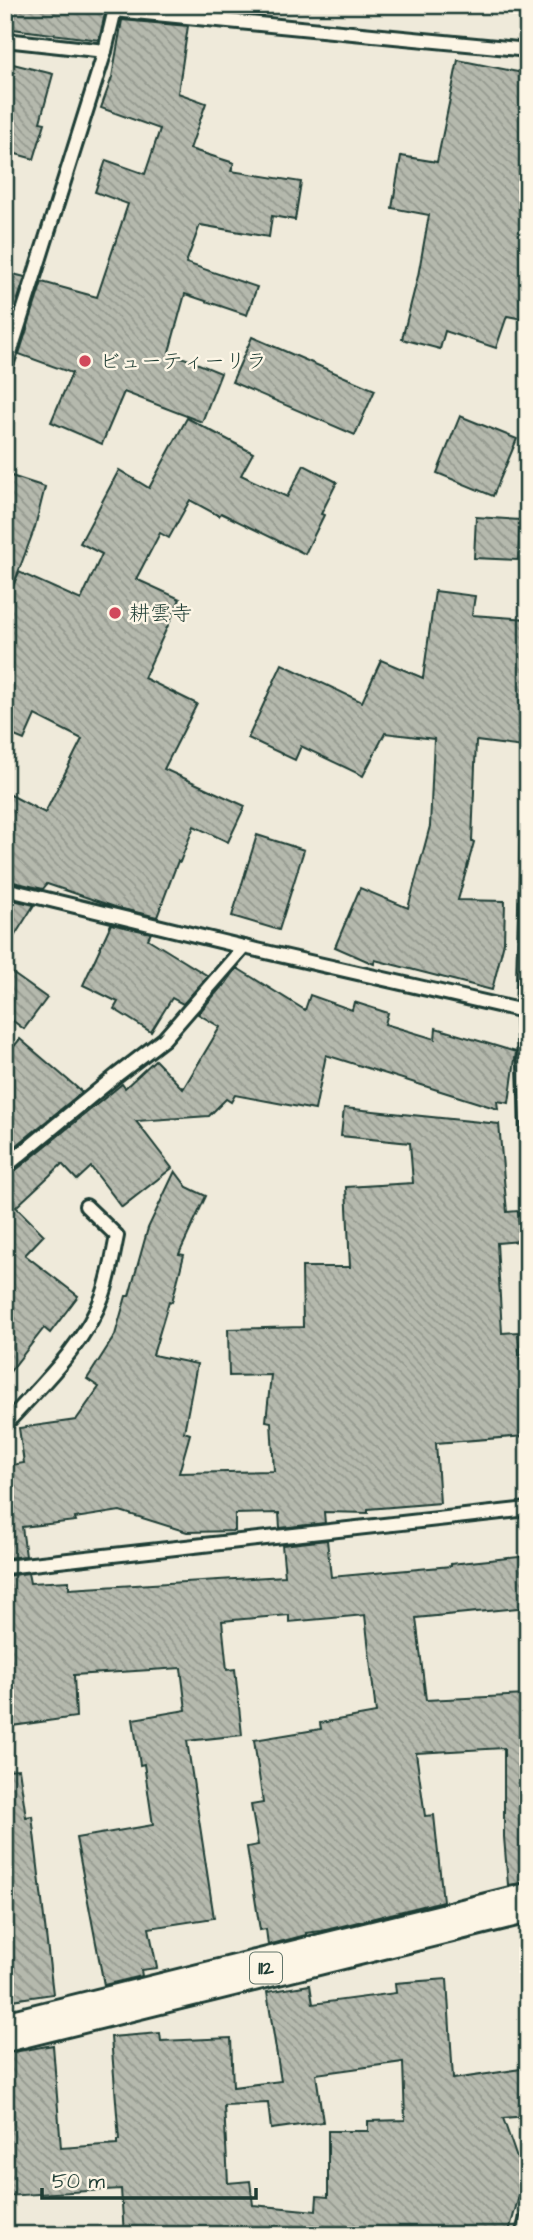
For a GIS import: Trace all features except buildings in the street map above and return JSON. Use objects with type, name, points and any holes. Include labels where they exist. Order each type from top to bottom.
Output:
[{"type":"highway","name":"112","points":[[5,2032],[528,1903]]},
{"type":"lane","points":[[5,369],[105,51],[115,7],[528,50]]},
{"type":"lane","points":[[5,40],[105,51]]},
{"type":"lane","points":[[528,842],[525,1012],[528,1149]]},
{"type":"lane","points":[[5,889],[525,1012]]},
{"type":"lane","points":[[5,1167],[164,1039],[244,947]]},
{"type":"lane","points":[[5,1425],[63,1359],[90,1322],[103,1295],[117,1236],[86,1206]]},
{"type":"lane","points":[[5,1567],[528,1509]]},
{"type":"lane","points":[[522,2235],[528,2215]]},
{"type":"place","name":"ビューティーリラ","points":[[85,361]]},
{"type":"place","name":"耕雲寺","points":[[115,613]]}]
